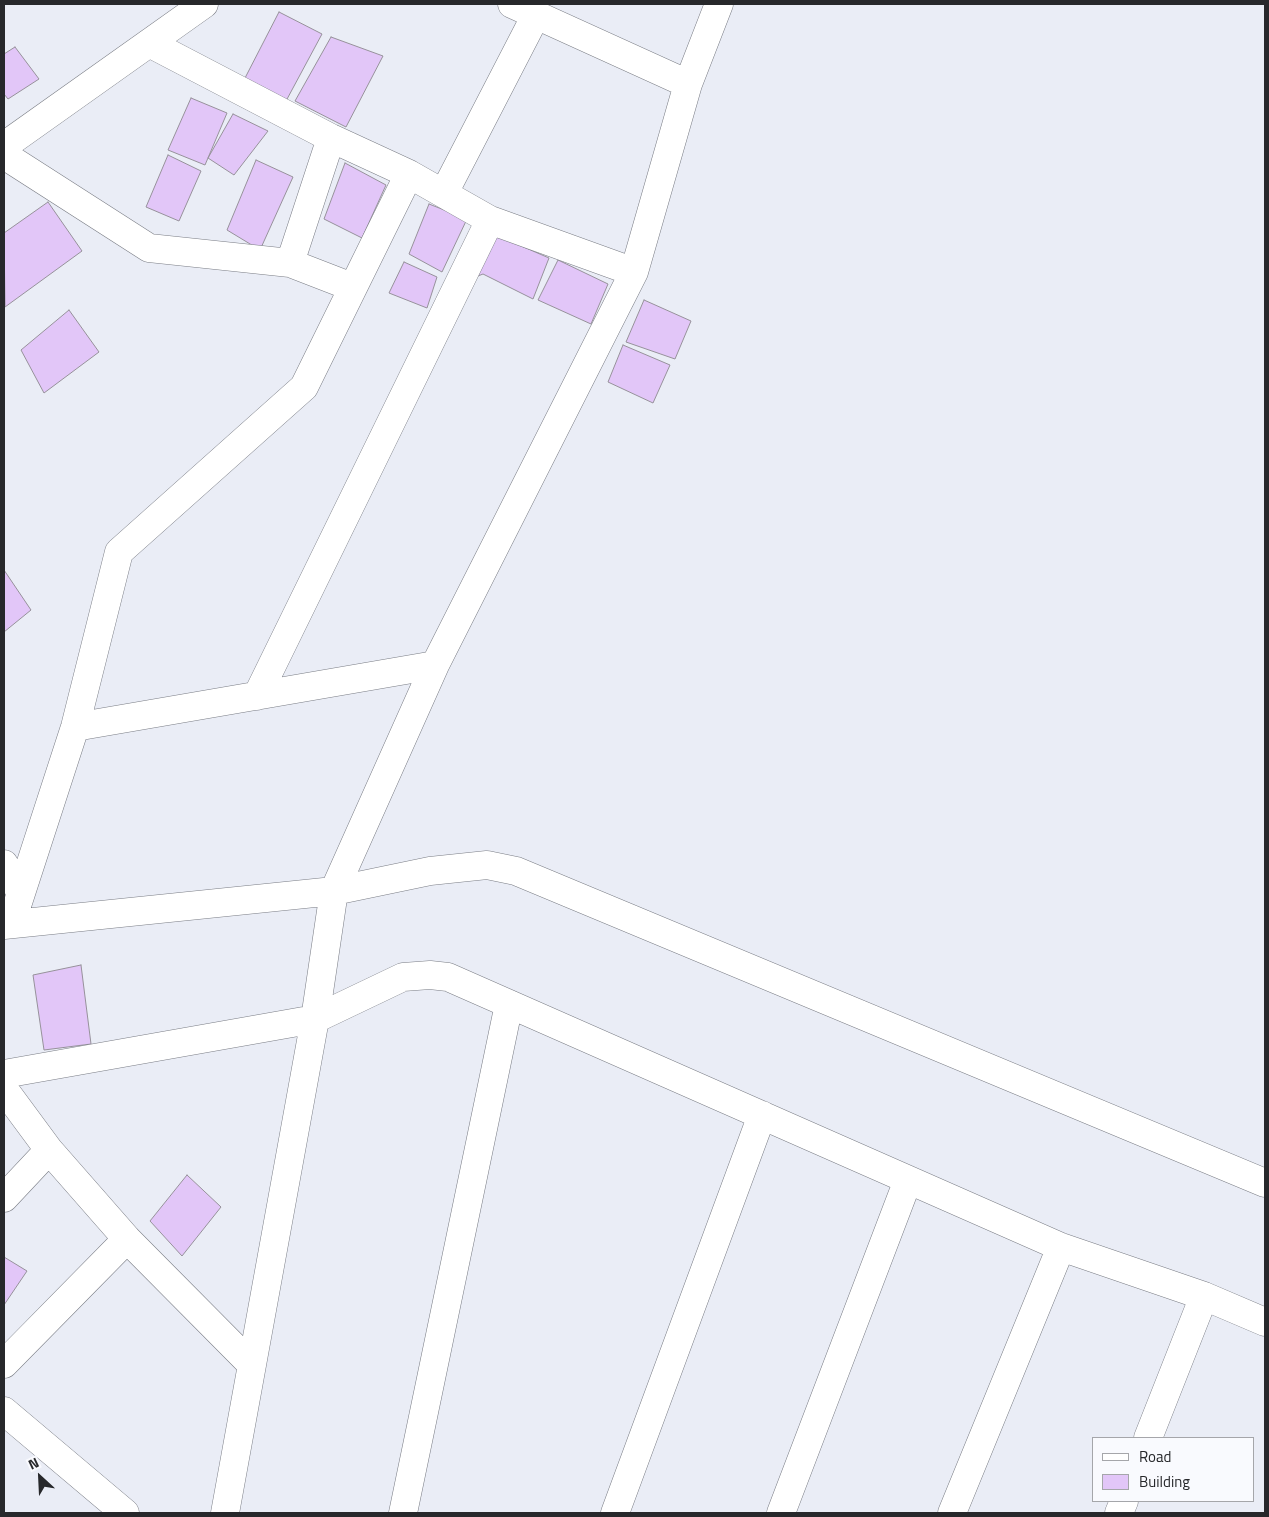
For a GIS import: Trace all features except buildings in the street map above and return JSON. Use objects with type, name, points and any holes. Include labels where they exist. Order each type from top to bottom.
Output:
[{"type":"street","points":[[4,146],[204,4]]},
{"type":"street","points":[[512,4],[688,84]]},
{"type":"street","points":[[225,1513],[315,1019],[334,891],[435,665],[634,272],[688,84],[719,4]]},
{"type":"street","points":[[444,193],[536,15]]},
{"type":"street","points":[[149,43],[331,138],[409,174],[490,220],[634,272]]},
{"type":"street","points":[[290,263],[331,138]]},
{"type":"street","points":[[4,155],[150,248],[290,263],[352,287]]},
{"type":"street","points":[[409,174],[304,387],[119,552],[75,727],[21,893],[8,925],[334,891],[358,884],[457,866],[487,865],[516,871],[1265,1183]]},
{"type":"street","points":[[258,696],[490,220]]},
{"type":"street","points":[[75,727],[435,665]]},
{"type":"street","points":[[4,864],[21,893]]},
{"type":"street","points":[[4,1074],[315,1019],[403,977],[430,975],[448,977],[1061,1246],[1204,1296],[1265,1322]]},
{"type":"street","points":[[402,1513],[510,1004]]},
{"type":"street","points":[[4,1088],[49,1150],[127,1239],[252,1364]]},
{"type":"street","points":[[615,1513],[762,1115]]},
{"type":"street","points":[[4,1198],[49,1150]]},
{"type":"street","points":[[781,1513],[908,1180]]},
{"type":"street","points":[[4,1364],[127,1239]]},
{"type":"street","points":[[952,1513],[1061,1246]]},
{"type":"street","points":[[1148,1437],[1204,1296]]},
{"type":"street","points":[[4,1411],[125,1513]]}]
